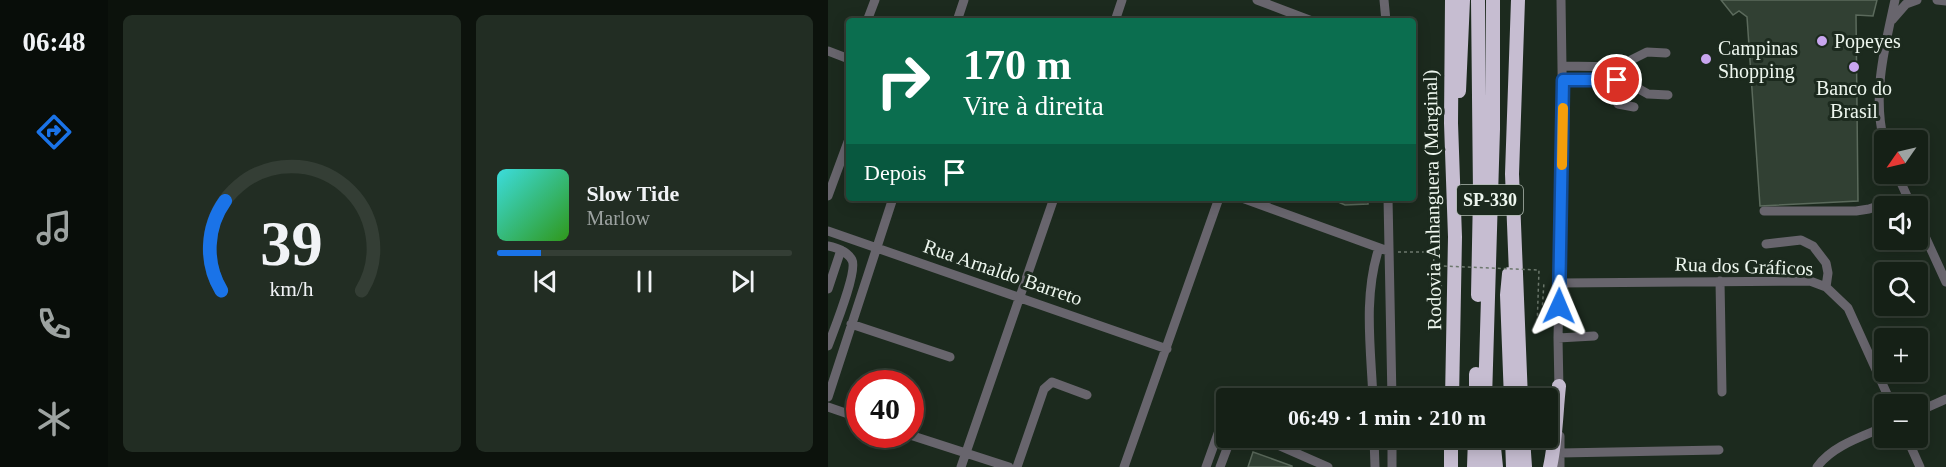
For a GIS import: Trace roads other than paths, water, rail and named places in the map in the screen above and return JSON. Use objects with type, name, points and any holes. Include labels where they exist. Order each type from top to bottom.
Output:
[{"type":"highway","name":"Rodovia Anhanguera (Marginal)","points":[[1452,0],[1451,123],[1455,194],[1452,388]]},
{"type":"highway","points":[[1455,194],[1463,0]]},
{"type":"highway","name":"SP-330","points":[[1476,388],[1480,194],[1478,0]]},
{"type":"highway","name":"SP-330","points":[[1486,388],[1485,362],[1493,129],[1493,0]]},
{"type":"highway","points":[[1516,0],[1512,163],[1521,388]]},
{"type":"highway","points":[[1511,388],[1507,295],[1514,215]]},
{"type":"highway","points":[[1550,467],[1555,441],[1559,386]]},
{"type":"highway","points":[[1451,448],[1451,467]]},
{"type":"highway","points":[[1474,467],[1475,448]]},
{"type":"highway","points":[[1486,448],[1486,467]]},
{"type":"highway","points":[[1494,448],[1496,467]]},
{"type":"highway","points":[[1512,448],[1513,467]]},
{"type":"highway","points":[[1524,448],[1525,467]]},
{"type":"street","points":[[868,18],[875,0]]},
{"type":"street","points":[[958,18],[964,0]]},
{"type":"street","points":[[1116,18],[1122,0]]},
{"type":"street","points":[[1257,0],[1304,18]]},
{"type":"street","points":[[1384,0],[1386,18]]},
{"type":"street","points":[[1560,467],[1558,338],[1563,80],[1561,0]]},
{"type":"street","points":[[1882,130],[1878,108],[1894,0]]},
{"type":"street","points":[[1890,22],[1906,4],[1917,0]]},
{"type":"street","points":[[1937,0],[1946,1]]},
{"type":"street","points":[[1284,18],[1287,11]]},
{"type":"street","points":[[828,51],[846,58]]},
{"type":"street","points":[[1562,66],[1627,68],[1631,60],[1647,52],[1666,52]]},
{"type":"street","points":[[1563,80],[1628,81],[1648,94],[1668,95]]},
{"type":"street","points":[[1610,80],[1612,92],[1618,104],[1634,107]]},
{"type":"street","points":[[828,196],[846,147]]},
{"type":"street","points":[[1902,184],[1907,196]]},
{"type":"street","points":[[828,397],[893,201]]},
{"type":"street","points":[[961,467],[1053,201]]},
{"type":"street","points":[[1124,467],[1218,201]]},
{"type":"street","points":[[1250,201],[1383,250]]},
{"type":"street","points":[[1388,201],[1383,250],[1391,388]]},
{"type":"street","points":[[1764,211],[1856,211],[1874,207]]},
{"type":"street","name":"Rua Arnaldo Barreto","points":[[828,231],[1167,349]]},
{"type":"street","points":[[1766,244],[1801,240],[1813,246],[1826,262],[1828,273],[1826,287]]},
{"type":"street","points":[[1928,243],[1946,282]]},
{"type":"street","points":[[828,246],[841,250],[852,259],[854,266],[828,346]]},
{"type":"street","points":[[828,289],[841,250]]},
{"type":"street","points":[[1372,388],[1369,314],[1374,264],[1383,250]]},
{"type":"street","points":[[1720,281],[1722,392]]},
{"type":"street","name":"Rua dos Gráficos","points":[[1560,283],[1810,281],[1826,287],[1848,308],[1887,394]]},
{"type":"street","points":[[851,324],[950,357]]},
{"type":"street","points":[[1558,338],[1594,336]]},
{"type":"street","points":[[1017,467],[1044,389],[1052,382],[1087,395]]},
{"type":"street","points":[[1928,407],[1946,399]]},
{"type":"street","points":[[828,407],[846,413]]},
{"type":"street","points":[[1817,467],[1823,458],[1842,446],[1874,432]]},
{"type":"street","points":[[924,440],[1009,467]]},
{"type":"street","points":[[1206,467],[1216,440]]},
{"type":"street","points":[[1220,467],[1227,448]]},
{"type":"street","points":[[1285,448],[1328,467]]},
{"type":"street","points":[[1374,448],[1375,467]]},
{"type":"street","points":[[1392,448],[1392,467]]},
{"type":"street","points":[[1911,448],[1920,467]]},
{"type":"street","points":[[1560,453],[1719,450]]},
{"type":"place","name":"Popeyes","points":[[1822,41]]},
{"type":"place","name":"Campinas Shopping","points":[[1706,59]]},
{"type":"place","name":"Banco do Brasil","points":[[1854,67]]}]
